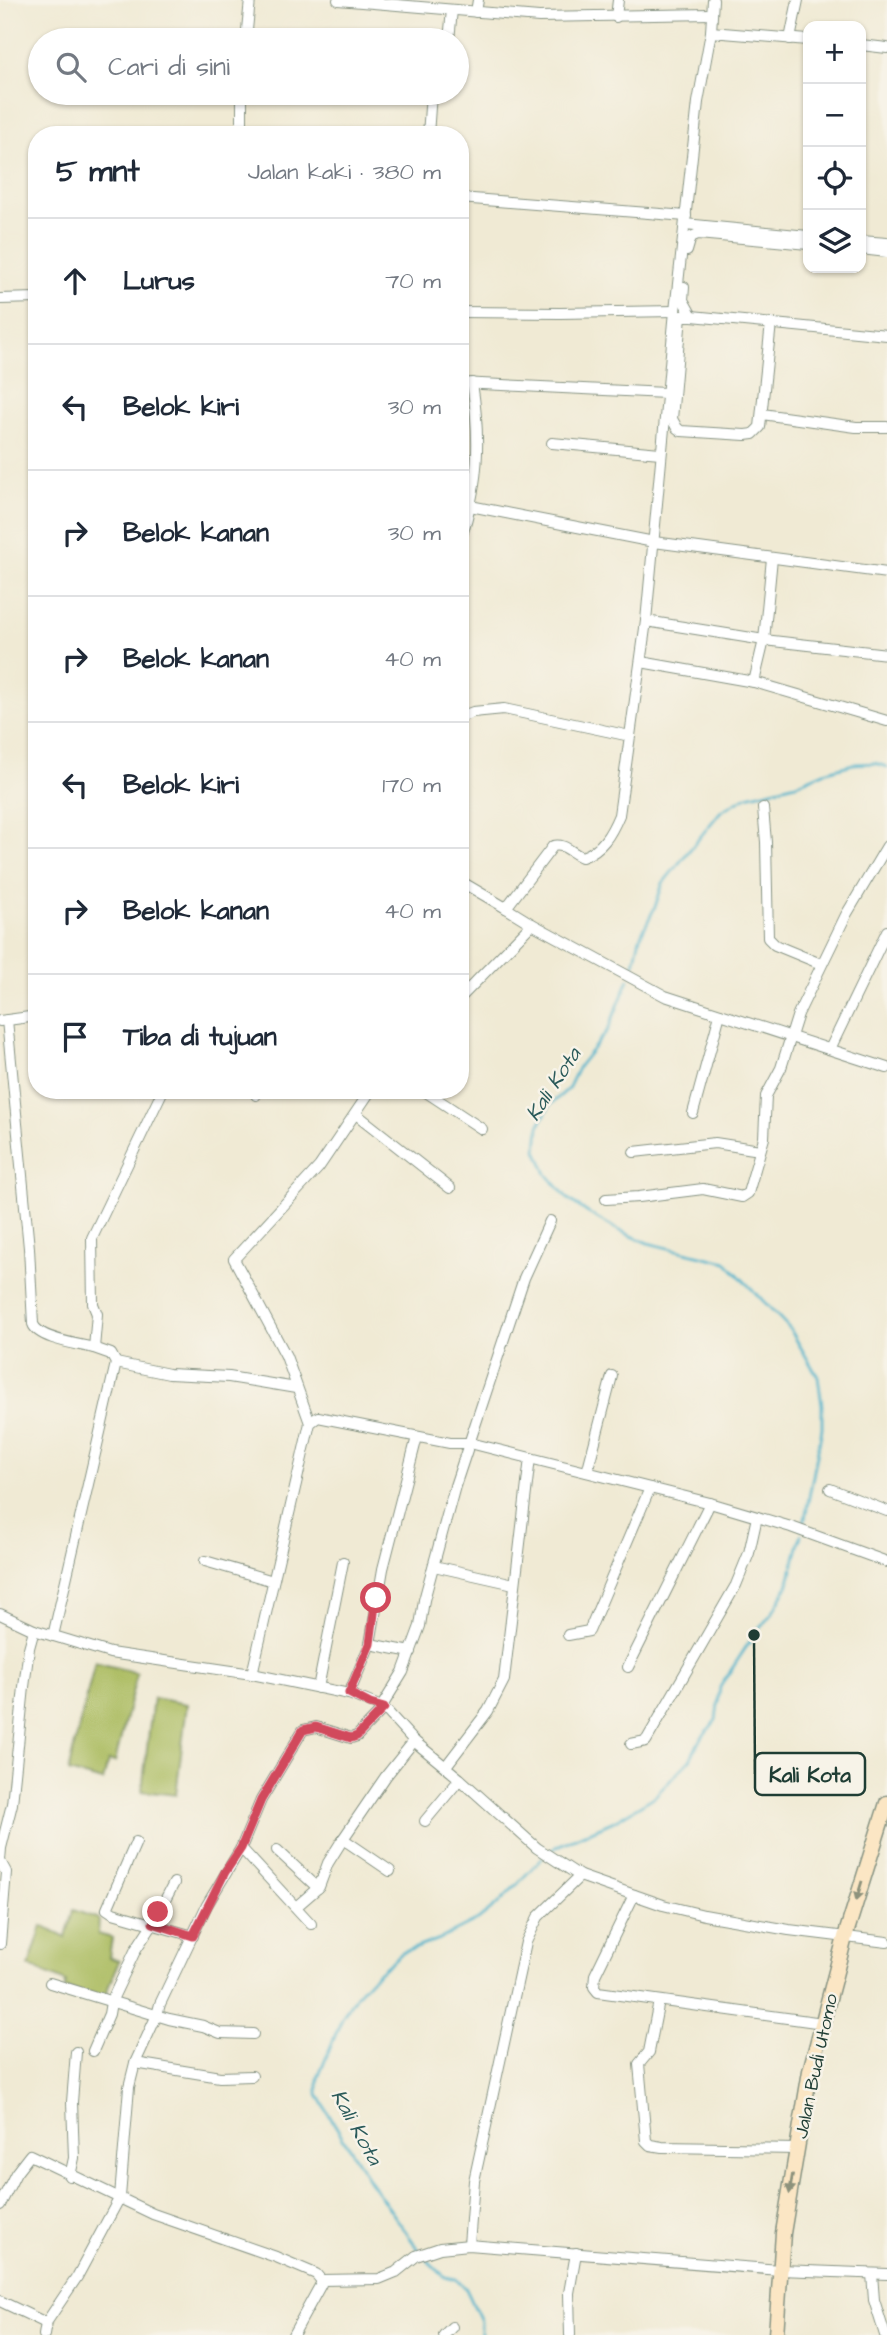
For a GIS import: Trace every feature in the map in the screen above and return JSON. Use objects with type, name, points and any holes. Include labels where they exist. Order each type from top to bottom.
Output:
[{"type":"street","points":[[247,28],[250,0]]},
{"type":"street","points":[[338,0],[539,17],[712,15]]},
{"type":"street","points":[[476,12],[478,0]]},
{"type":"street","points":[[616,17],[618,0]]},
{"type":"street","points":[[506,908],[553,846],[565,846],[582,857],[598,849],[607,839],[619,815],[646,621],[666,393],[698,102],[713,0]]},
{"type":"street","points":[[790,39],[798,0]]},
{"type":"street","points":[[450,28],[452,10]]},
{"type":"street","points":[[710,32],[803,40]]},
{"type":"street","points":[[866,46],[887,48]]},
{"type":"street","points":[[242,105],[242,126]]},
{"type":"street","points":[[429,126],[430,105]]},
{"type":"street","points":[[469,199],[685,220],[803,235]]},
{"type":"street","points":[[692,316],[683,300],[691,237],[698,234],[803,244]]},
{"type":"street","points":[[866,241],[887,243]]},
{"type":"street","points":[[866,250],[887,252]]},
{"type":"street","points":[[0,299],[28,298]]},
{"type":"street","points":[[469,312],[675,311]]},
{"type":"street","points":[[771,323],[760,427],[753,434],[745,435],[681,431],[677,428],[672,419],[681,316],[771,323],[887,335]]},
{"type":"street","points":[[469,491],[478,459],[478,420],[472,383],[666,393]]},
{"type":"street","points":[[762,414],[856,427],[887,427]]},
{"type":"street","points":[[552,443],[660,453]]},
{"type":"street","points":[[469,506],[654,542],[887,573]]},
{"type":"street","points":[[754,682],[764,640],[772,558]]},
{"type":"street","points":[[646,621],[764,640],[887,654]]},
{"type":"street","points":[[641,662],[754,682],[887,721]]},
{"type":"street","points":[[469,714],[504,709],[630,736]]},
{"type":"street","points":[[763,808],[768,938],[775,945],[821,964]]},
{"type":"street","points":[[606,1199],[703,1189],[742,1197],[748,1193],[766,1126],[766,1096],[779,1075],[789,1037],[846,915],[887,846]]},
{"type":"street","points":[[469,886],[532,925],[673,1000],[887,1068]]},
{"type":"street","points":[[469,989],[532,925]]},
{"type":"street","points":[[830,1049],[887,931]]},
{"type":"street","points":[[693,1113],[720,1014]]},
{"type":"street","points":[[28,1017],[4,1020],[29,1248],[33,1324],[37,1333],[111,1354],[116,1363],[53,1636]]},
{"type":"street","points":[[94,1348],[97,1314],[93,1304],[92,1238],[159,1099]]},
{"type":"street","points":[[310,1423],[286,1356],[234,1259],[319,1167],[365,1099]]},
{"type":"street","points":[[437,1099],[482,1129]]},
{"type":"street","points":[[356,1114],[450,1188]]},
{"type":"street","points":[[634,1152],[715,1143],[760,1150]]},
{"type":"street","points":[[44,2335],[46,2323],[77,2277],[120,2197],[123,2134],[135,2063],[160,2004],[225,1872],[241,1848],[261,1800],[303,1730],[316,1727],[351,1738],[357,1736],[384,1708],[384,1703],[404,1672],[420,1626],[446,1517],[524,1278],[550,1221]]},
{"type":"street","points":[[116,1363],[169,1374],[229,1377],[296,1388]]},
{"type":"street","points":[[587,1472],[612,1376]]},
{"type":"street","points":[[253,1674],[310,1423],[314,1418],[322,1417],[450,1443],[470,1443],[587,1472],[791,1527],[887,1562]]},
{"type":"street","points":[[349,1693],[370,1644],[383,1569],[417,1437]]},
{"type":"street","points":[[446,1766],[488,1711],[503,1680],[530,1458]]},
{"type":"street","points":[[568,1635],[589,1631],[650,1488]]},
{"type":"street","points":[[830,1489],[887,1511]]},
{"type":"street","points":[[628,1667],[709,1503]]},
{"type":"street","points":[[631,1744],[646,1741],[653,1732],[682,1676],[736,1585],[749,1553],[757,1517]]},
{"type":"street","points":[[205,1561],[273,1581]]},
{"type":"street","points":[[318,1688],[343,1562]]},
{"type":"street","points":[[434,1566],[514,1584]]},
{"type":"street","points":[[0,1614],[34,1630],[110,1653],[253,1674],[349,1693],[384,1708],[414,1741],[446,1766],[537,1848],[580,1877],[704,1915],[887,1942]]},
{"type":"street","points":[[0,1944],[6,1872],[1,1861],[1,1849],[12,1804],[25,1674],[34,1630]]},
{"type":"street","points":[[370,1644],[411,1652]]},
{"type":"street","points":[[297,1906],[318,1888],[328,1863],[343,1839],[414,1741]]},
{"type":"street","points":[[425,1821],[460,1779]]},
{"type":"street","name":"Jalan Budi Utomo","points":[[776,2335],[780,2270],[810,2071],[845,1937],[887,1803]]},
{"type":"street","points":[[343,1839],[390,1871]]},
{"type":"street","points":[[136,1842],[107,1909],[193,1936]]},
{"type":"street","points":[[241,1848],[311,1924]]},
{"type":"street","points":[[276,1850],[318,1888]]},
{"type":"street","points":[[469,2245],[474,2181],[526,1942],[538,1917],[580,1877]]},
{"type":"street","points":[[93,2051],[109,2014],[111,2002],[136,1949],[174,1883]]},
{"type":"street","points":[[634,1895],[595,1975],[594,1987],[598,1992],[822,2023]]},
{"type":"street","points":[[50,1983],[220,2033],[253,2034]]},
{"type":"street","points":[[659,2001],[649,2052],[639,2064],[646,2141],[650,2145],[662,2147],[797,2149]]},
{"type":"street","points":[[70,2176],[74,2158],[72,2102],[76,2052]]},
{"type":"street","points":[[135,2063],[220,2077],[252,2076]]},
{"type":"street","points":[[0,2205],[16,2173],[30,2155],[153,2214],[293,2263],[316,2274],[321,2280]]},
{"type":"street","points":[[321,2280],[379,2279],[396,2272],[416,2256],[434,2249],[469,2245],[780,2270],[887,2274]]},
{"type":"street","points":[[570,2335],[569,2293],[576,2253]]},
{"type":"street","points":[[872,2274],[874,2300],[885,2335]]},
{"type":"street","points":[[293,2335],[321,2280]]},
{"type":"street","points":[[0,2301],[46,2323]]},
{"type":"green space","points":[[95,1662],[137,1673],[115,1762],[108,1761],[103,1781],[68,1772]]},
{"type":"green space","points":[[153,1698],[187,1704],[176,1795],[142,1791]]},
{"type":"green space","points":[[73,1910],[99,1919],[98,1934],[112,1938],[109,1957],[119,1961],[104,1998],[65,1989],[66,1982],[29,1966],[42,1926],[66,1938]]},
{"type":"waterway","name":"Kali Kota","points":[[632,973],[640,937],[663,883],[721,811],[747,796],[796,784],[853,764],[875,763],[887,767]]},
{"type":"waterway","name":"Kali Kota","points":[[629,979],[608,1030],[579,1066],[568,1089],[550,1105],[539,1126],[537,1150],[547,1174],[568,1199],[618,1230],[648,1243],[726,1262],[790,1329],[818,1377],[822,1405],[822,1428],[803,1529]]},
{"type":"waterway","name":"Kali Kota","points":[[549,1853],[557,1846],[614,1821],[654,1797],[690,1760],[699,1741],[716,1720],[720,1687],[754,1635],[773,1612],[788,1585],[801,1535]]},
{"type":"waterway","name":"Kali Kota","points":[[421,2253],[369,2180],[329,2115],[318,2094],[318,2078],[343,2016],[356,1995],[371,1979],[402,1953],[440,1939],[478,1920],[498,1904],[543,1857]]},
{"type":"waterway","name":"Kali Kota","points":[[425,2258],[445,2277],[456,2279],[466,2289],[481,2321],[481,2335]]},
{"type":"place","name":"Kali Kota","points":[[754,1635]]},
{"type":"route","points":[[158,1912],[153,1923],[193,1936],[225,1872],[241,1848],[261,1800],[303,1730],[316,1727],[351,1738],[357,1736],[384,1708],[349,1693],[370,1644],[376,1598]]}]
